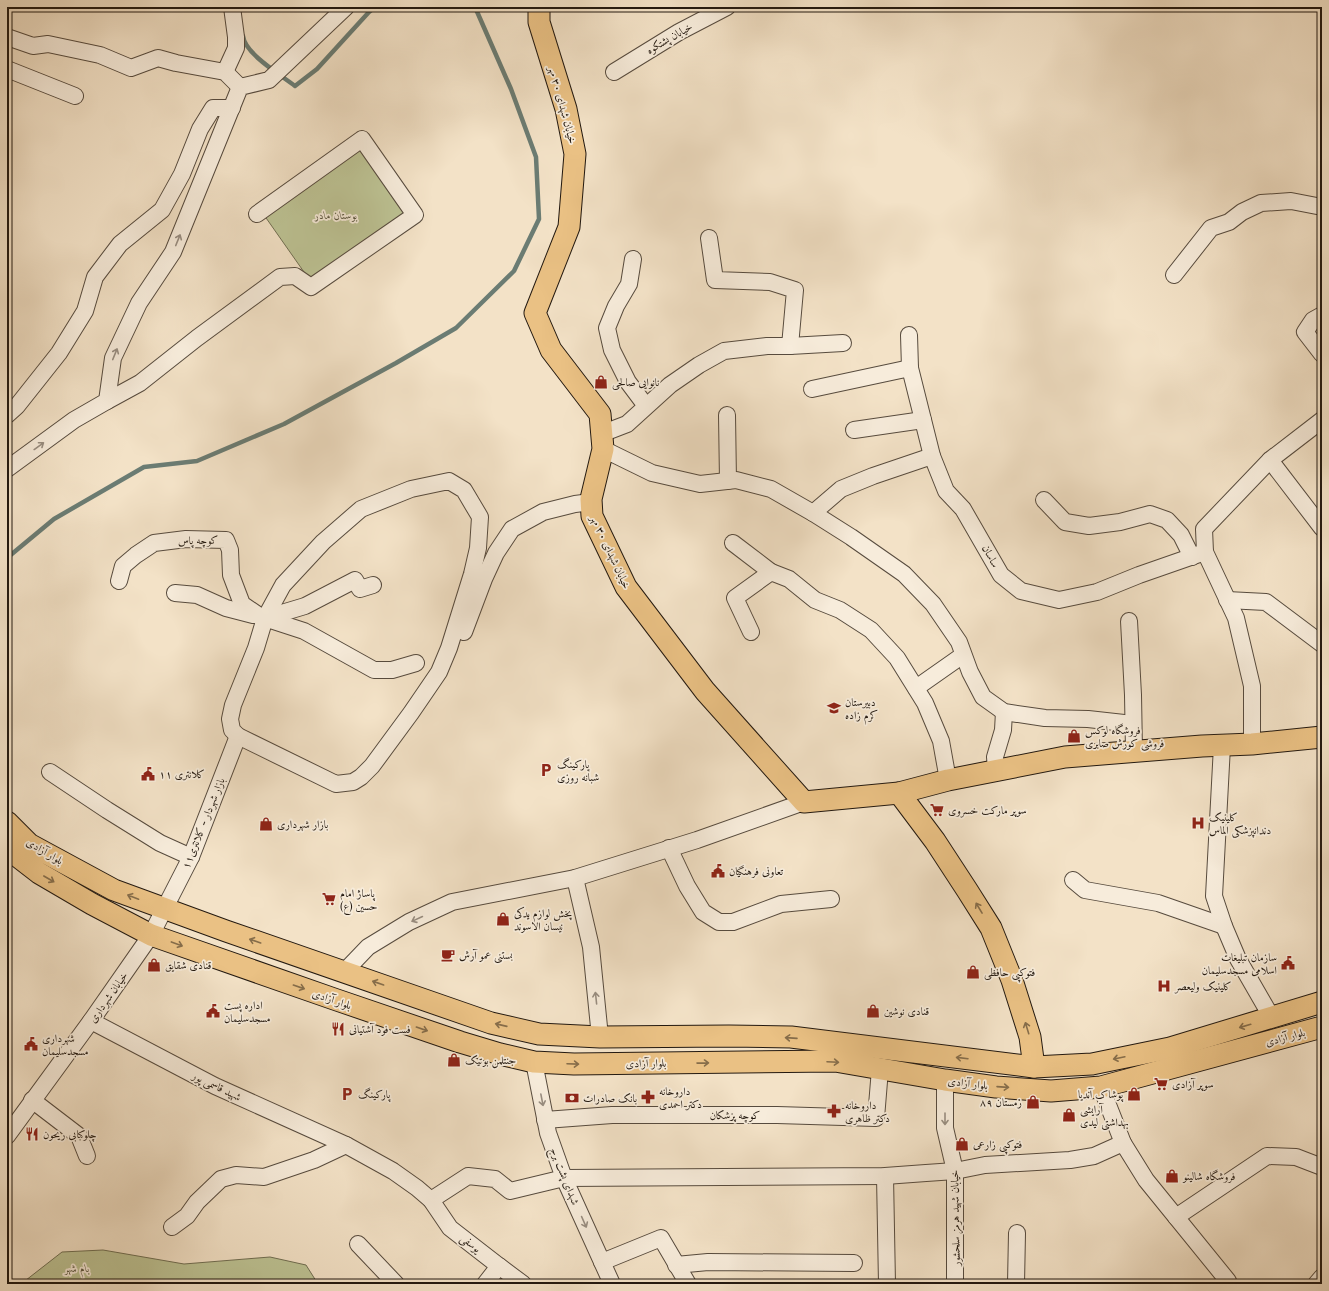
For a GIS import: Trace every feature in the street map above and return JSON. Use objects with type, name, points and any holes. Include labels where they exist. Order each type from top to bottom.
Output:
[{"type":"main road","name":"خیابان شهدای ۳۰ مهر","points":[[539,7],[539,22],[566,109],[575,154],[569,227],[535,313],[551,350],[600,414],[602,441],[591,502],[592,516],[626,587],[705,691],[804,802]]},
{"type":"main road","points":[[804,802],[899,793],[948,780],[1065,757],[1202,746],[1252,744],[1322,737]]},
{"type":"main road","points":[[899,793],[935,841],[991,928],[1012,980],[1030,1037],[1034,1067]]},
{"type":"main road","name":"بلوار آزادی","points":[[7,822],[18,848],[39,873],[92,904],[151,935],[436,1034],[494,1052],[534,1062],[574,1064],[835,1061],[945,1080],[996,1087],[1050,1090],[1101,1087],[1322,1027]]},
{"type":"main road","name":"بلوار آزادی","points":[[18,848],[114,890],[165,909],[491,1023],[539,1034],[600,1037],[791,1037],[1034,1067],[1092,1064],[1170,1048],[1322,1002]]},
{"type":"main road","points":[[534,1062],[539,1034]]},
{"type":"street","points":[[224,72],[236,48],[232,7]]},
{"type":"street","points":[[240,87],[269,80],[346,7]]},
{"type":"street","name":"خیابان پشتکوه","points":[[614,72],[679,32],[727,7]]},
{"type":"street","points":[[7,37],[33,46],[48,44],[100,56],[131,68],[158,58],[224,72],[240,87]]},
{"type":"street","points":[[7,69],[75,96]]},
{"type":"street","points":[[107,401],[113,358],[138,304],[173,252],[240,87]]},
{"type":"street","points":[[7,415],[59,353],[85,311],[95,277],[120,244],[162,210],[182,174],[200,130],[213,108],[232,108]]},
{"type":"street","points":[[7,469],[74,420],[140,383],[197,338],[280,277],[295,276],[311,287],[414,215],[362,139],[257,214]]},
{"type":"street","points":[[1174,275],[1211,228],[1230,222],[1242,212],[1261,203],[1291,201],[1322,207]]},
{"type":"street","points":[[709,238],[715,280],[770,282],[795,290],[790,346]]},
{"type":"street","points":[[633,259],[629,284],[616,306],[607,328],[612,350],[628,382],[646,406]]},
{"type":"street","points":[[1322,314],[1313,320],[1305,332],[1322,354]]},
{"type":"street","name":"ساسان","points":[[909,335],[910,368],[932,456],[946,491],[963,509],[1001,575],[1021,592],[1059,600],[1097,592],[1198,554]]},
{"type":"street","points":[[843,343],[767,346],[724,351],[698,365],[670,385],[627,424],[602,441],[652,473],[700,484],[736,480],[772,488],[813,513],[904,574],[933,604],[959,642],[970,672],[983,697],[1004,712],[1045,718],[1088,719],[1133,724]]},
{"type":"street","points":[[812,389],[910,368]]},
{"type":"street","points":[[727,415],[728,481]]},
{"type":"street","points":[[854,430],[923,420]]},
{"type":"street","points":[[1198,554],[1204,529],[1270,460],[1322,420]]},
{"type":"street","points":[[813,513],[841,489],[873,476],[932,456]]},
{"type":"street","points":[[1270,460],[1322,528]]},
{"type":"street","points":[[361,779],[361,777],[372,766],[411,714],[439,672],[449,648],[472,574],[478,548],[480,517],[464,490],[449,481],[411,490],[361,509],[323,542],[283,585],[263,617],[256,648],[233,705],[230,719],[232,730],[238,736],[336,784],[354,782],[361,779],[391,750],[416,718],[438,684]]},
{"type":"street","points":[[1044,500],[1065,522],[1089,526],[1120,522],[1150,514],[1167,520],[1198,554],[1227,600],[1236,618],[1252,686],[1252,744]]},
{"type":"street","points":[[449,666],[468,623],[484,579],[496,553],[512,529],[543,512],[574,504],[591,502]]},
{"type":"street","name":"کوچه پاس","points":[[119,581],[123,566],[154,543],[186,539],[226,540],[230,550],[231,575],[242,604],[263,617]]},
{"type":"street","points":[[734,543],[771,572],[789,579],[815,600],[840,610],[871,630],[897,658],[925,703],[941,741],[948,780]]},
{"type":"street","points":[[752,632],[735,598],[771,572]]},
{"type":"street","points":[[263,617],[304,606],[355,580],[360,588],[373,585]]},
{"type":"street","points":[[175,592],[197,595],[226,608],[263,617],[304,631],[374,670],[392,670],[416,663]]},
{"type":"street","points":[[1227,600],[1266,602],[1322,644]]},
{"type":"street","points":[[1130,621],[1134,695],[1134,751]]},
{"type":"street","points":[[916,688],[963,655]]},
{"type":"street","points":[[996,770],[994,757],[1004,730],[1004,712]]},
{"type":"street","name":"بازار شهردار - کلانتری۱۱","points":[[151,935],[191,857],[238,736]]},
{"type":"street","points":[[1222,746],[1214,896],[1224,926],[1238,959],[1272,1018]]},
{"type":"street","points":[[50,772],[140,830],[160,842],[191,857]]},
{"type":"street","points":[[345,971],[368,948],[409,922],[452,902],[575,878],[670,848],[804,802]]},
{"type":"street","points":[[670,848],[687,886],[703,912],[719,922],[733,922],[781,904],[831,899]]},
{"type":"street","points":[[575,878],[591,947],[600,1037]]},
{"type":"street","points":[[1073,880],[1085,890],[1158,903],[1224,926]]},
{"type":"street","name":"خیابان شهرداری","points":[[7,1136],[91,1021],[151,935]]},
{"type":"street","name":"شهید قاسمی پور","points":[[91,1021],[215,1086],[346,1145],[393,1171],[431,1200]]},
{"type":"street","name":"شهدای پشت برج","points":[[534,1062],[548,1133],[564,1178],[612,1284]]},
{"type":"street","name":"کوچه پزشکان","points":[[545,1120],[612,1115],[777,1115],[876,1118],[880,1069]]},
{"type":"street","name":"خیابان شهید هرمز سلحشور","points":[[945,1080],[945,1128],[955,1171],[955,1284]]},
{"type":"street","points":[[1101,1087],[1123,1143],[1146,1180],[1228,1281]]},
{"type":"street","points":[[32,1100],[79,1136],[88,1156]]},
{"type":"street","points":[[431,1200],[468,1176],[495,1179],[510,1191],[564,1178],[885,1176],[955,1171],[984,1165],[1070,1160],[1094,1156],[1123,1143]]},
{"type":"street","points":[[172,1227],[187,1216],[197,1202],[220,1179],[236,1175],[264,1178],[314,1160],[346,1145]]},
{"type":"street","points":[[1176,1217],[1267,1156],[1296,1157],[1322,1167]]},
{"type":"street","points":[[885,1176],[887,1284]]},
{"type":"street","name":"یوسفی","points":[[431,1200],[450,1228],[523,1284]]},
{"type":"street","points":[[1016,1284],[1017,1233]]},
{"type":"street","points":[[602,1262],[662,1238],[688,1284]]},
{"type":"street","points":[[358,1244],[396,1284]]},
{"type":"street","points":[[676,1265],[708,1262],[854,1263]]},
{"type":"street","points":[[485,1284],[499,1266]]},
{"type":"street","points":[[1316,1284],[1322,1277]]},
{"type":"green space","name":"بوستان مادر","points":[[361,148],[408,215],[311,282],[264,215]]},
{"type":"green space","name":"بام شهر","points":[[103,1250],[184,1264],[270,1257],[306,1265],[318,1284],[21,1284],[62,1252]]},
{"type":"waterway","points":[[243,36],[245,43],[250,50],[264,64],[295,86],[317,69],[375,7]]},
{"type":"waterway","points":[[7,558],[54,519],[144,467],[197,461],[284,424],[396,363],[456,328],[514,271],[539,219],[536,157],[511,89],[475,7]]},
{"type":"waterway","points":[[7,714],[9,748],[7,752]]},
{"type":"place","name":"نانوایی صالحی","points":[[601,382]]},
{"type":"place","name":"دبیرستان کرم زاده","points":[[834,708]]},
{"type":"place","name":"فروشگاه لوکس فروشی کورش صابری","points":[[1074,736]]},
{"type":"place","name":"پارکینگ شبانه روزی","points":[[546,770]]},
{"type":"place","name":"کلانتری ۱۱","points":[[148,774]]},
{"type":"place","name":"سوپر مارکت خسروی","points":[[937,810]]},
{"type":"place","name":"کلینیک دندانپزشکی الماس","points":[[1198,823]]},
{"type":"place","name":"بازار شهرداری","points":[[266,824]]},
{"type":"place","name":"تعاونی فرهنگیان","points":[[718,871]]},
{"type":"place","name":"پاساژ امام حسین (ع)","points":[[329,899]]},
{"type":"place","name":"پخش لوازم یدکی نیسان الاسوند","points":[[503,919]]},
{"type":"place","name":"بستنی عمو آرش","points":[[448,955]]},
{"type":"place","name":"سازمان تبلیغات اسلامی مسجدسلیمان","points":[[1288,963]]},
{"type":"place","name":"قنادی شقایق","points":[[154,965]]},
{"type":"place","name":"فتوکپی حافظی","points":[[973,972]]},
{"type":"place","name":"کلینیک ولیعصر","points":[[1164,986]]},
{"type":"place","name":"اداره پست مسجدسلیمان","points":[[213,1011]]},
{"type":"place","name":"قنادی نوشین","points":[[873,1011]]},
{"type":"place","name":"فست فود آشتیانی","points":[[338,1029]]},
{"type":"place","name":"شهرداری مسجدسلیمان","points":[[31,1044]]},
{"type":"place","name":"جنتلمن بوتیک","points":[[454,1060]]},
{"type":"place","name":"سوپر آزادی","points":[[1161,1084]]},
{"type":"place","name":"پارکینگ","points":[[347,1094]]},
{"type":"place","name":"پوشاک آندیا","points":[[1134,1094]]},
{"type":"place","name":"داروخانه دکتر احمدی","points":[[648,1097]]},
{"type":"place","name":"بانک صادرات","points":[[572,1098]]},
{"type":"place","name":"زمستان ۸۹","points":[[1033,1102]]},
{"type":"place","name":"داروخانه دکتر ظاهری","points":[[834,1111]]},
{"type":"place","name":"آرایشی بهداشتی لیدی","points":[[1069,1115]]},
{"type":"place","name":"چلوکبابی ریحون","points":[[32,1134]]},
{"type":"place","name":"فتوکپی زارعی","points":[[962,1144]]},
{"type":"place","name":"فروشگاه شالینو","points":[[1172,1176]]}]
